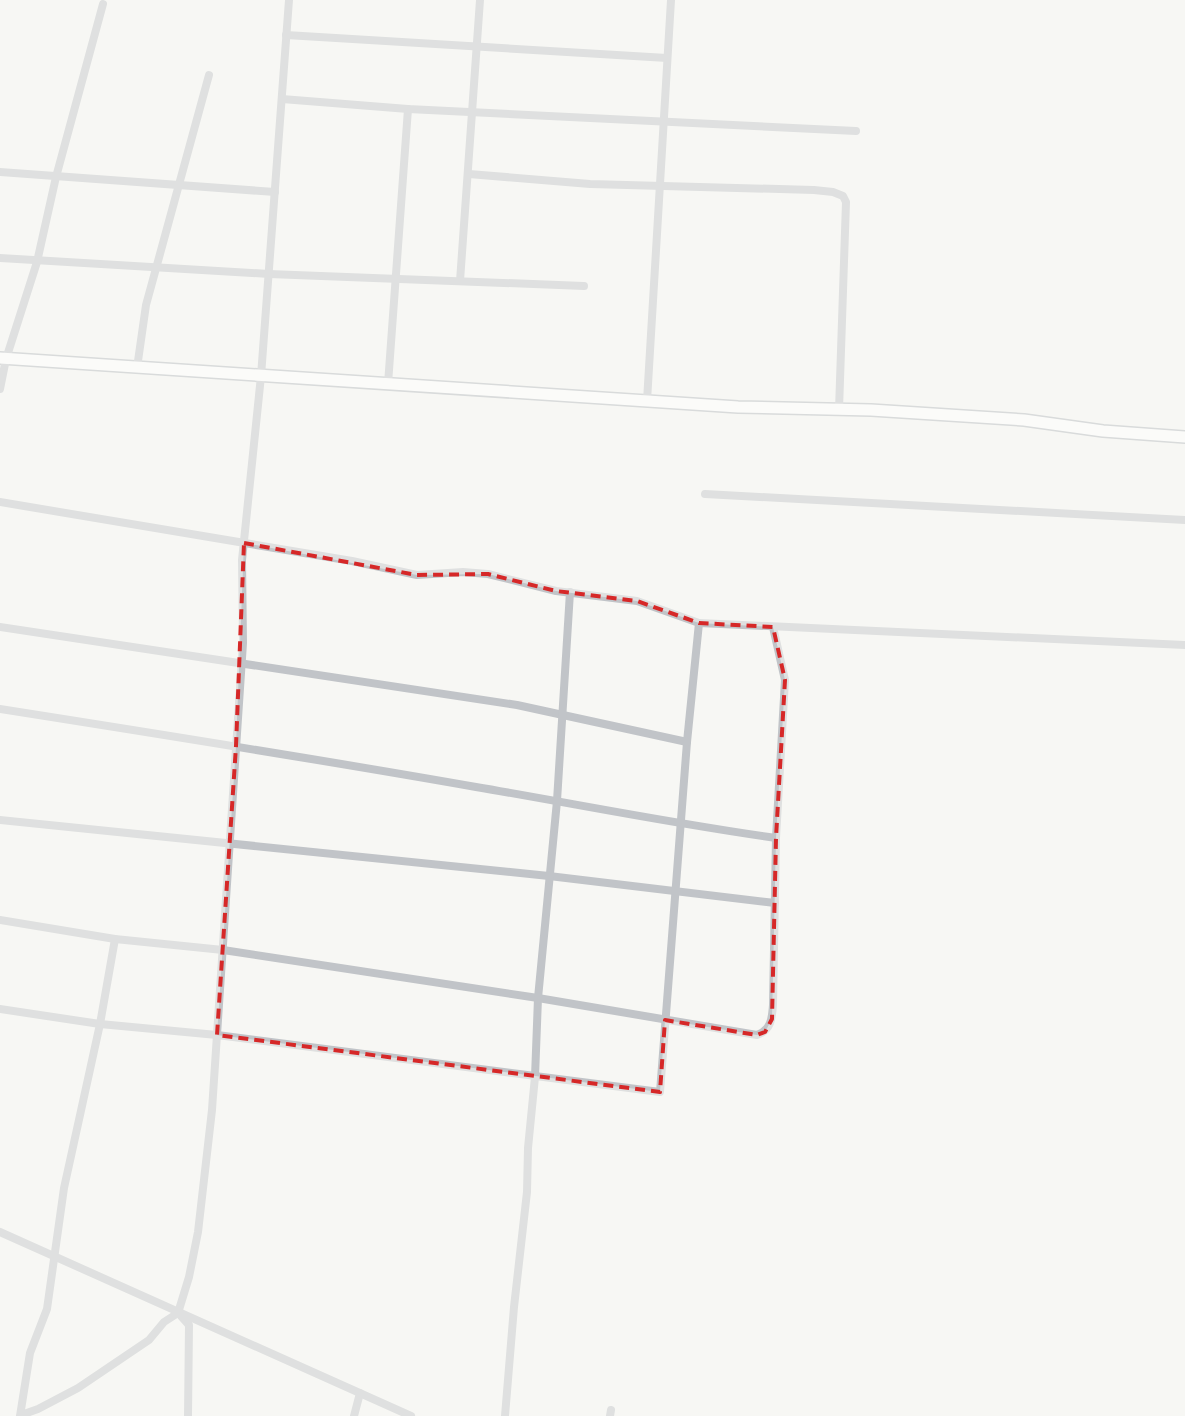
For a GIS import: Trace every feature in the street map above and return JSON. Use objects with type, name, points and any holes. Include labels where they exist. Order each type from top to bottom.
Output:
[{"type":"street","points":[[115,939],[100,1024],[64,1188],[47,1309],[30,1353],[21,1415],[38,1409],[78,1388],[143,1342],[149,1340],[164,1322],[178,1313],[189,1277],[198,1232],[212,1110],[230,844],[241,664],[242,560],[261,376],[289,0]]},
{"type":"street","points":[[460,281],[480,0]]},
{"type":"street","points":[[647,401],[671,0]]},
{"type":"street","points":[[0,389],[3,359],[37,261],[56,176],[103,4]]},
{"type":"street","points":[[286,36],[667,58]]},
{"type":"street","points":[[137,368],[146,305],[177,185],[209,75]]},
{"type":"street","points":[[282,99],[408,109],[856,131]]},
{"type":"street","points":[[388,384],[408,109]]},
{"type":"street","points":[[0,172],[275,192]]},
{"type":"street","points":[[469,174],[590,184],[814,190],[833,192],[844,196],[846,202],[839,410]]},
{"type":"street","points":[[0,258],[268,274],[584,286]]},
{"type":"street","points":[[3,359],[647,401],[1024,420],[1103,431],[1185,437]]},
{"type":"street","points":[[705,494],[1185,520]]},
{"type":"street","points":[[0,502],[352,561],[417,575],[463,572],[488,574],[556,591],[637,601],[699,623],[1185,645]]},
{"type":"street","points":[[506,1416],[514,1307],[527,1192],[538,998],[557,801],[570,592]]},
{"type":"street","points":[[0,1009],[100,1024],[217,1034],[660,1092],[680,825],[699,623]]},
{"type":"street","points":[[0,627],[517,705],[687,742]]},
{"type":"street","points":[[0,920],[115,939],[223,950],[538,998],[757,1036],[765,1032],[772,1019],[776,838],[785,680],[773,627]]},
{"type":"street","points":[[0,709],[236,746],[557,801],[680,825],[776,838]]},
{"type":"street","points":[[0,820],[549,876],[775,904]]},
{"type":"street","points":[[0,1232],[411,1416]]},
{"type":"street","points":[[178,1313],[189,1326],[188,1416]]},
{"type":"street","points":[[354,1416],[360,1393]]},
{"type":"highlighted area","points":[[244,543],[417,575],[488,574],[556,591],[637,601],[699,623],[773,627],[785,680],[776,838],[772,1019],[765,1032],[757,1035],[665,1020],[660,1092],[217,1035],[236,746]]}]
